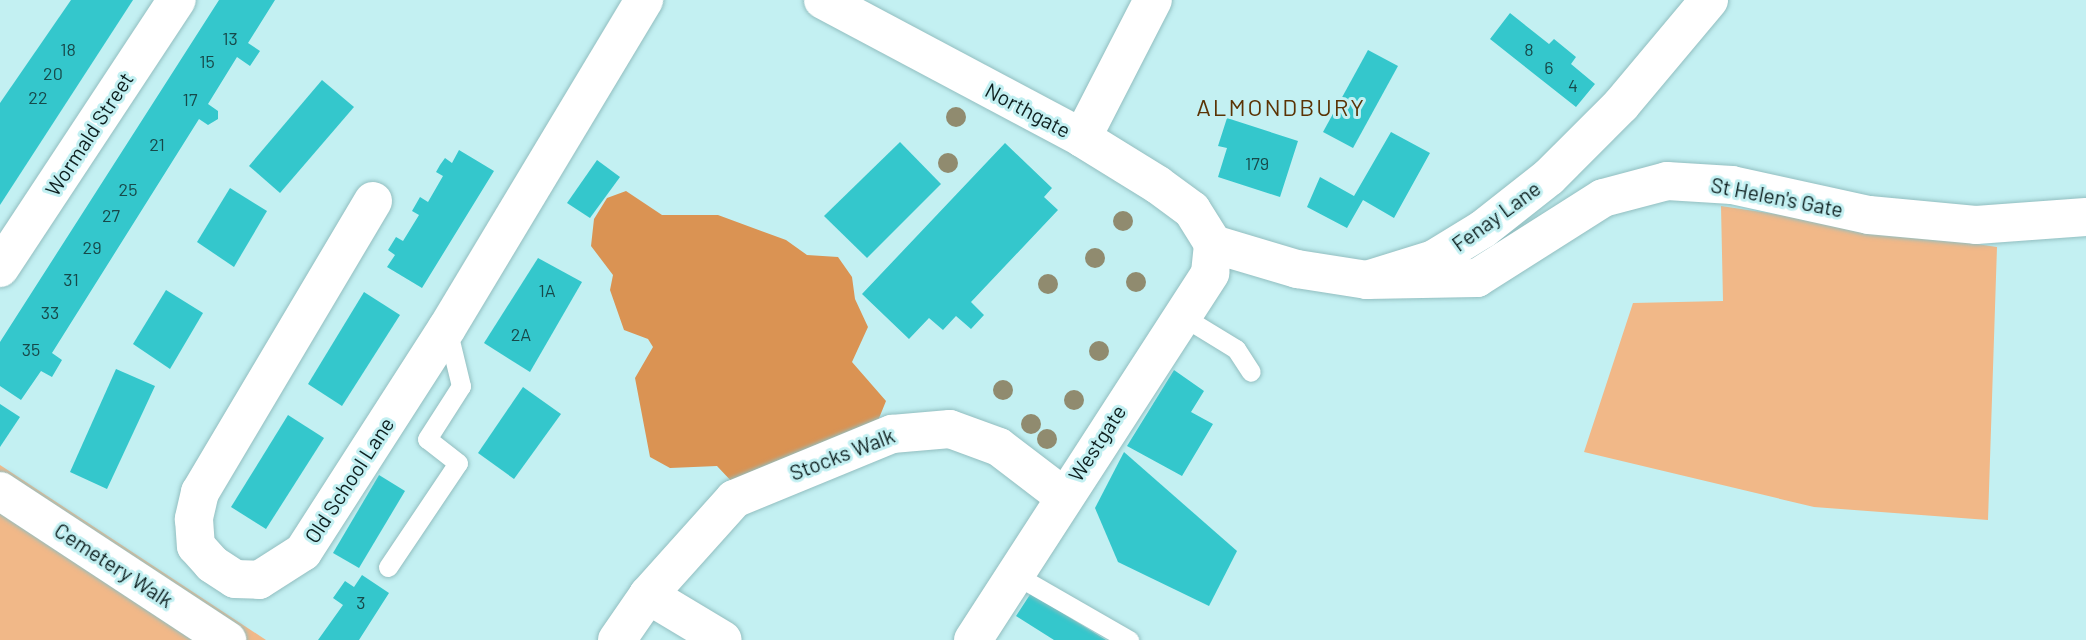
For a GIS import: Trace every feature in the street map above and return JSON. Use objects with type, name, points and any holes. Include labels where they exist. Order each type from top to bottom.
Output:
[{"type":"street","name":"Wormald Street","points":[[0,268],[177,0]]},
{"type":"street","name":"Old School Lane","points":[[373,201],[200,492],[194,519],[196,546],[212,564],[235,579],[259,580],[303,552],[447,328],[644,0]]},
{"type":"street","name":"Northgate","points":[[823,0],[1082,138],[1192,211],[1213,244]]},
{"type":"street","points":[[1082,138],[1144,44],[1153,0]]},
{"type":"street","name":"Fenay Lane","points":[[1213,244],[1297,269],[1367,280],[1434,259],[1549,177],[1621,105],[1709,0]]},
{"type":"street","name":"St Helen's Gate","points":[[1367,280],[1477,278],[1603,198],[1667,181],[1732,185],[1869,215],[1976,225],[2086,216]]},
{"type":"street","name":"Westgate","points":[[973,640],[1063,496],[1210,273],[1213,244]]},
{"type":"street","name":"Stocks Walk","points":[[617,640],[648,595],[734,499],[892,433],[950,429],[999,447],[1063,496]]},
{"type":"street","name":"Cemetery Walk","points":[[0,491],[227,640]]},
{"type":"street","points":[[648,595],[723,640]]},
{"type":"lane","points":[[1182,316],[1236,349],[1251,372]]},
{"type":"lane","points":[[388,566],[458,463],[428,439],[461,386],[447,328]]},
{"type":"lane","points":[[1014,574],[1129,640]]},
{"type":"shaded area","points":[[626,191],[662,215],[718,215],[786,240],[807,255],[838,257],[852,277],[855,299],[868,327],[852,362],[886,401],[871,438],[734,484],[717,466],[670,468],[650,457],[635,378],[653,347],[648,339],[624,330],[610,290],[613,275],[591,246],[594,219],[607,198]]},
{"type":"shaded area","points":[[1721,206],[1997,247],[1988,520],[1814,507],[1584,452],[1633,303],[1723,301]]},
{"type":"shaded area","points":[[0,465],[266,640],[0,640]]},
{"type":"building","points":[[71,0],[133,0],[0,205],[0,103]]},
{"type":"building","points":[[219,0],[275,0],[248,43],[260,51],[250,66],[237,57],[208,104],[218,111],[218,119],[208,125],[199,119],[52,353],[62,360],[52,377],[41,371],[21,400],[0,386],[0,342]]},
{"type":"building","points":[[1510,13],[1549,44],[1554,39],[1576,57],[1571,64],[1595,84],[1576,107],[1490,39]]},
{"type":"building","points":[[1368,50],[1398,66],[1353,148],[1323,132]]},
{"type":"building","points":[[322,80],[354,107],[280,193],[249,166]]},
{"type":"building","points":[[1227,118],[1298,141],[1280,197],[1218,177],[1227,148],[1218,146]]},
{"type":"building","points":[[1391,132],[1430,153],[1394,218],[1363,200],[1347,228],[1307,207],[1320,177],[1354,196]]},
{"type":"building","points":[[900,142],[941,184],[867,258],[824,216]]},
{"type":"building","points":[[1005,143],[1052,188],[1044,197],[1058,210],[971,302],[984,315],[971,329],[956,316],[943,330],[929,318],[909,339],[862,294]]},
{"type":"building","points":[[459,150],[494,171],[422,288],[387,267],[395,255],[388,250],[396,237],[403,241],[419,215],[412,211],[420,197],[428,202],[443,176],[436,172],[440,165],[445,158],[452,163]]},
{"type":"building","points":[[597,160],[620,177],[590,218],[567,203]]},
{"type":"building","points":[[230,188],[267,211],[234,267],[197,242]]},
{"type":"building","points":[[538,258],[582,282],[530,372],[484,343]]},
{"type":"building","points":[[166,290],[203,313],[170,369],[133,344]]},
{"type":"building","points":[[364,292],[400,315],[342,406],[308,384]]},
{"type":"building","points":[[116,369],[155,386],[107,489],[70,472]]},
{"type":"building","points":[[1174,370],[1204,391],[1191,412],[1213,424],[1182,476],[1127,446]]},
{"type":"building","points":[[523,387],[561,414],[514,479],[478,453]]},
{"type":"building","points":[[0,404],[20,417],[0,447]]},
{"type":"building","points":[[288,415],[324,438],[266,529],[231,507]]},
{"type":"building","points":[[1124,452],[1237,551],[1209,606],[1118,562],[1095,508]]},
{"type":"building","points":[[379,475],[405,491],[359,568],[333,553]]},
{"type":"building","points":[[362,575],[389,593],[359,640],[318,640],[343,605],[333,598],[345,581],[354,587]]},
{"type":"building","points":[[1031,593],[1106,640],[1054,640],[1016,616]]},
{"type":"district","name":"ALMONDBURY","points":[[1281,107]]}]
